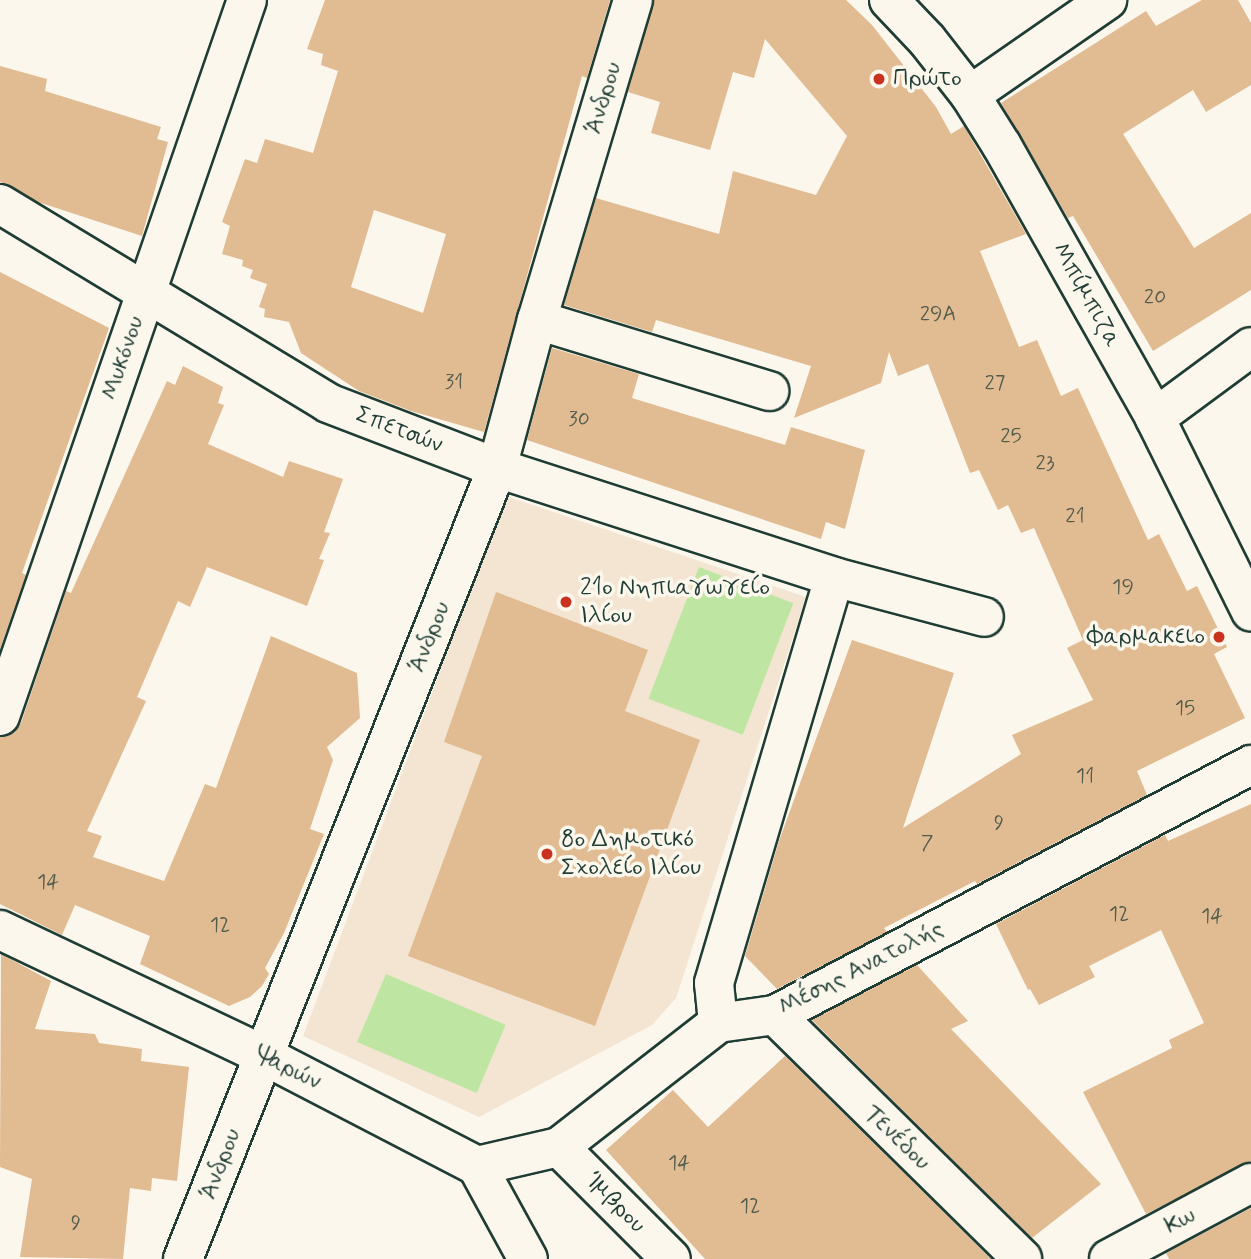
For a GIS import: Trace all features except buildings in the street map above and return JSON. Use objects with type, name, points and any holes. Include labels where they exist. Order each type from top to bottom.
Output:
[{"type":"street","name":"Μυκόνου","points":[[0,716],[247,0]]},
{"type":"street","name":"Άνδρου","points":[[184,1259],[497,468],[537,320],[633,0]]},
{"type":"street","name":"Μπίμπιζα","points":[[889,0],[927,40],[970,95],[1155,418],[1251,611]]},
{"type":"street","points":[[970,95],[1107,0]]},
{"type":"street","name":"Σπετσών","points":[[0,204],[146,290],[328,403],[497,468],[834,577],[984,617]]},
{"type":"street","points":[[537,320],[769,391]]},
{"type":"street","points":[[1155,418],[1251,347]]},
{"type":"street","points":[[718,1023],[715,984],[834,577]]},
{"type":"street","name":"Μέσης Ανατολής","points":[[477,1167],[559,1147],[718,1023],[775,1014],[1251,765]]},
{"type":"street","name":"Ψαρών","points":[[0,930],[263,1055],[477,1167]]},
{"type":"street","name":"Τενέδου","points":[[775,1014],[1022,1259]]},
{"type":"street","name":"Ίμβρου","points":[[559,1147],[671,1259]]},
{"type":"street","points":[[477,1167],[528,1259]]},
{"type":"street","name":"Κω","points":[[1109,1259],[1251,1183]]},
{"type":"shaded area","name":"8ο Δημοτικό Σχολείο Ιλίου","points":[[506,496],[806,597],[676,998],[652,1025],[479,1117],[303,1036]]},
{"type":"green space","points":[[699,567],[793,603],[743,735],[648,699]]},
{"type":"green space","points":[[386,974],[506,1025],[477,1093],[357,1042]]},
{"type":"place","name":"Πρώτο","points":[[879,79]]},
{"type":"place","name":"21ο Νηπιαγωγείο Ιλίου","points":[[566,602]]},
{"type":"place","name":"Φαρμακειο","points":[[1219,637]]},
{"type":"place","name":"8ο Δημοτικό Σχολείο Ιλίου","points":[[547,854]]}]
